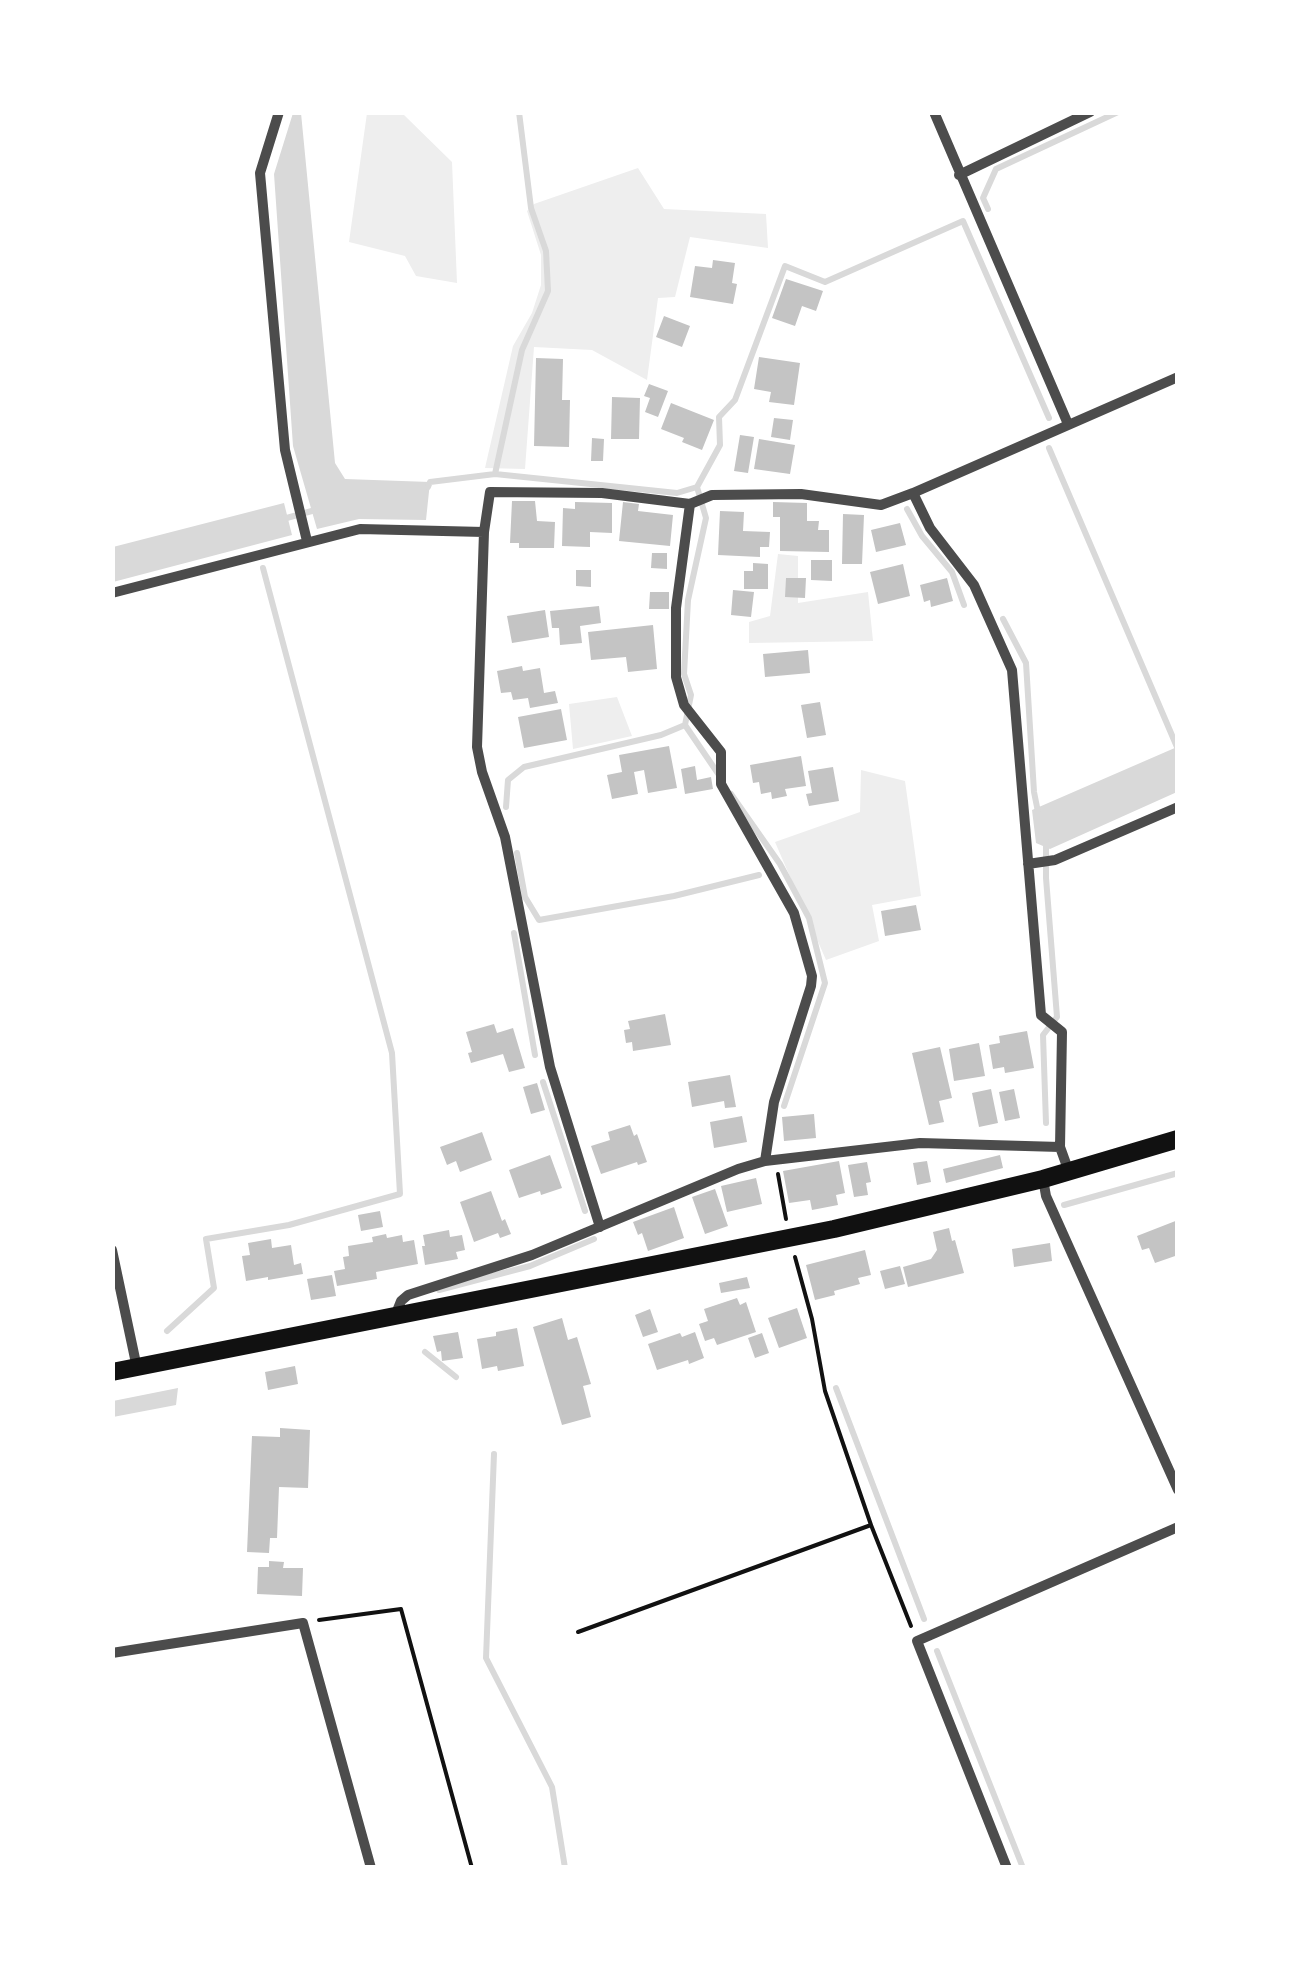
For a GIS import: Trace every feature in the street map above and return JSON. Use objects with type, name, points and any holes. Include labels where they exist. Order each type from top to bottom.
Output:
[{"type":"main road","points":[[112,1372],[790,1238],[1043,1179],[1178,1140]]},
{"type":"street","points":[[279,112],[260,173],[285,450],[307,541]]},
{"type":"street","points":[[934,112],[1068,424]]},
{"type":"street","points":[[959,175],[1090,112]]},
{"type":"street","points":[[600,1227],[550,1067],[505,837],[477,747],[484,532],[490,492],[602,492],[690,504],[712,494],[800,494],[881,505],[1178,377]]},
{"type":"street","points":[[914,493],[930,528],[974,585],[1012,670],[1042,1015],[1062,1032],[1060,1147],[1068,1172]]},
{"type":"street","points":[[690,504],[676,608],[676,677],[684,705],[721,752],[721,784],[794,913],[812,976],[774,1102],[770,1160]]},
{"type":"street","points":[[112,593],[360,530],[484,532]]},
{"type":"street","points":[[1028,864],[1055,860],[1178,806]]},
{"type":"street","points":[[394,1317],[408,1295],[532,1254],[738,1169],[770,1160],[920,1143],[1060,1147]]},
{"type":"street","points":[[1043,1179],[1046,1196],[1178,1490]]},
{"type":"street","points":[[112,1250],[137,1368]]},
{"type":"street","points":[[1006,1868],[917,1641],[1178,1527]]},
{"type":"street","points":[[112,1653],[304,1623],[371,1868]]},
{"type":"path","points":[[770,1160],[812,1319],[825,1391],[871,1525],[917,1641]]},
{"type":"path","points":[[578,1632],[871,1525]]},
{"type":"path","points":[[304,1623],[400,1609],[472,1868]]},
{"type":"shaded area","points":[[293,113],[301,113],[335,463],[345,479],[430,482],[426,520],[359,519],[317,529],[293,446],[274,174]]},
{"type":"shaded area","points":[[367,113],[403,114],[452,162],[457,283],[416,276],[405,256],[349,242]]},
{"type":"shaded area","points":[[638,168],[664,209],[766,214],[768,248],[690,237],[675,297],[658,298],[647,380],[592,350],[534,347],[525,469],[485,468],[513,346],[532,313],[541,285],[541,255],[527,211],[534,204]]},
{"type":"shaded area","points":[[284,503],[292,535],[113,582],[113,547]]},
{"type":"shaded area","points":[[778,554],[798,556],[798,603],[868,592],[873,641],[749,643],[749,622],[770,616]]},
{"type":"shaded area","points":[[617,697],[632,736],[573,749],[569,704]]},
{"type":"shaded area","points":[[1177,747],[1177,792],[1050,849],[1036,843],[1032,810]]},
{"type":"shaded area","points":[[861,770],[905,781],[921,896],[872,905],[879,941],[826,960],[775,842],[860,812]]},
{"type":"shaded area","points":[[178,1388],[176,1405],[113,1417],[113,1401]]},
{"type":"building","points":[[713,260],[735,263],[732,283],[737,284],[733,304],[690,297],[695,266],[712,268]]},
{"type":"building","points":[[786,279],[823,291],[816,311],[802,306],[795,326],[772,318]]},
{"type":"building","points":[[664,316],[690,326],[682,347],[656,337]]},
{"type":"building","points":[[759,357],[800,363],[794,405],[769,402],[771,392],[754,389]]},
{"type":"building","points":[[536,358],[563,359],[562,400],[570,400],[569,447],[534,446]]},
{"type":"building","points":[[649,384],[668,391],[658,417],[645,412],[650,398],[644,396]]},
{"type":"building","points":[[612,397],[640,398],[639,439],[611,439]]},
{"type":"building","points":[[671,403],[714,420],[702,450],[661,429]]},
{"type":"building","points":[[774,418],[793,420],[790,440],[771,437]]},
{"type":"building","points":[[740,435],[754,437],[748,473],[734,471]]},
{"type":"building","points":[[592,438],[604,439],[603,461],[591,461]]},
{"type":"building","points":[[759,439],[795,445],[790,474],[754,469]]},
{"type":"building","points":[[512,501],[535,501],[537,521],[555,522],[554,548],[519,548],[519,543],[510,543]]},
{"type":"building","points":[[575,502],[612,503],[612,533],[590,532],[590,547],[562,546],[563,508],[575,509]]},
{"type":"building","points":[[623,502],[639,504],[638,511],[673,515],[670,546],[619,541]]},
{"type":"building","points":[[773,502],[807,503],[807,521],[819,521],[818,530],[829,530],[829,552],[780,551],[780,517],[773,517]]},
{"type":"building","points":[[720,511],[744,512],[743,531],[770,532],[769,547],[760,547],[760,557],[718,555]]},
{"type":"building","points":[[843,514],[864,515],[862,564],[842,564]]},
{"type":"building","points":[[900,523],[906,545],[876,552],[871,530]]},
{"type":"building","points":[[652,553],[667,553],[667,569],[651,568]]},
{"type":"building","points":[[811,560],[832,560],[832,581],[811,580]]},
{"type":"building","points":[[753,563],[768,564],[768,589],[744,589],[744,571],[753,571]]},
{"type":"building","points":[[903,564],[910,596],[878,604],[870,572]]},
{"type":"building","points":[[576,570],[591,570],[591,587],[576,586]]},
{"type":"building","points":[[786,578],[806,578],[805,598],[785,597]]},
{"type":"building","points":[[947,578],[953,601],[931,607],[930,600],[924,602],[920,585]]},
{"type":"building","points":[[733,590],[754,592],[751,617],[731,615]]},
{"type":"building","points":[[650,592],[669,592],[669,609],[649,609]]},
{"type":"building","points":[[599,606],[601,623],[580,626],[582,643],[560,645],[559,628],[552,628],[550,611]]},
{"type":"building","points":[[545,610],[549,637],[512,643],[507,616]]},
{"type":"building","points":[[653,625],[657,669],[628,672],[626,657],[591,660],[588,632]]},
{"type":"building","points":[[808,650],[810,673],[765,677],[763,654]]},
{"type":"building","points":[[522,666],[523,671],[540,668],[544,693],[555,691],[558,703],[530,708],[528,698],[513,700],[511,692],[501,693],[497,671]]},
{"type":"building","points":[[820,702],[826,735],[807,738],[801,705]]},
{"type":"building","points":[[561,709],[567,740],[524,748],[518,717]]},
{"type":"building","points":[[669,746],[677,788],[648,793],[644,770],[634,772],[638,794],[612,799],[607,775],[622,772],[619,755]]},
{"type":"building","points":[[801,756],[806,786],[785,789],[787,796],[772,799],[771,792],[761,794],[759,782],[753,783],[750,765]]},
{"type":"building","points":[[695,766],[697,780],[711,777],[713,789],[685,794],[681,769]]},
{"type":"building","points":[[833,767],[839,801],[809,806],[806,794],[812,793],[808,771]]},
{"type":"building","points":[[916,905],[921,930],[885,936],[881,911]]},
{"type":"building","points":[[665,1014],[671,1045],[633,1051],[632,1042],[626,1043],[624,1030],[630,1029],[628,1021]]},
{"type":"building","points":[[494,1024],[497,1033],[513,1028],[525,1068],[509,1072],[503,1054],[471,1063],[466,1032]]},
{"type":"building","points":[[1027,1031],[1034,1068],[1005,1073],[1004,1067],[993,1069],[989,1045],[1000,1043],[999,1036]]},
{"type":"building","points":[[979,1043],[985,1076],[954,1081],[949,1049]]},
{"type":"building","points":[[940,1047],[952,1098],[939,1101],[944,1122],[929,1125],[912,1053]]},
{"type":"building","points":[[730,1075],[736,1107],[725,1108],[724,1101],[692,1107],[688,1082]]},
{"type":"building","points":[[537,1083],[545,1110],[531,1114],[523,1087]]},
{"type":"building","points":[[991,1089],[998,1123],[979,1127],[972,1093]]},
{"type":"building","points":[[1014,1089],[1020,1118],[1005,1121],[999,1092]]},
{"type":"building","points":[[814,1114],[816,1138],[784,1141],[782,1117]]},
{"type":"building","points":[[742,1116],[747,1142],[714,1148],[710,1122]]},
{"type":"building","points":[[630,1125],[647,1162],[601,1174],[591,1146],[610,1140],[608,1132]]},
{"type":"building","points":[[482,1132],[492,1160],[460,1172],[456,1161],[447,1165],[440,1147]]},
{"type":"building","points":[[550,1155],[562,1188],[519,1198],[509,1170]]},
{"type":"building","points":[[1000,1155],[1003,1168],[946,1183],[943,1169]]},
{"type":"building","points":[[839,1161],[845,1193],[836,1195],[838,1205],[812,1210],[810,1200],[789,1203],[783,1171]]},
{"type":"building","points":[[927,1161],[931,1182],[917,1185],[913,1163]]},
{"type":"building","points":[[867,1162],[871,1182],[866,1183],[868,1195],[854,1197],[848,1165]]},
{"type":"building","points":[[756,1178],[762,1204],[727,1212],[721,1186]]},
{"type":"building","points":[[715,1189],[728,1226],[705,1234],[692,1197]]},
{"type":"building","points":[[491,1191],[511,1234],[500,1238],[498,1233],[474,1242],[460,1202]]},
{"type":"building","points":[[674,1207],[684,1238],[648,1251],[633,1222]]},
{"type":"building","points":[[380,1211],[383,1227],[361,1231],[358,1215]]},
{"type":"building","points":[[1178,1220],[1178,1255],[1155,1263],[1149,1248],[1142,1250],[1137,1236]]},
{"type":"building","points":[[949,1228],[964,1273],[908,1287],[903,1267],[931,1259],[937,1250],[933,1232]]},
{"type":"building","points":[[449,1230],[450,1237],[462,1235],[465,1250],[456,1252],[458,1259],[425,1265],[423,1235]]},
{"type":"building","points":[[386,1234],[387,1238],[402,1235],[403,1242],[414,1240],[418,1264],[376,1272],[377,1279],[337,1286],[334,1271],[345,1269],[343,1257],[349,1256],[348,1246],[373,1242],[372,1237]]},
{"type":"building","points":[[271,1239],[272,1248],[291,1245],[294,1265],[301,1263],[303,1274],[246,1281],[242,1256],[250,1255],[248,1243]]},
{"type":"building","points":[[1050,1243],[1052,1261],[1014,1267],[1012,1249]]},
{"type":"building","points":[[865,1250],[871,1275],[858,1278],[860,1284],[815,1300],[806,1265]]},
{"type":"building","points":[[900,1266],[905,1284],[885,1289],[880,1271]]},
{"type":"building","points":[[332,1275],[336,1296],[311,1300],[307,1279]]},
{"type":"building","points":[[747,1277],[750,1288],[721,1293],[719,1283]]},
{"type":"building","points":[[737,1298],[740,1305],[746,1302],[756,1332],[717,1345],[714,1338],[705,1341],[699,1324],[708,1321],[704,1309]]},
{"type":"building","points":[[797,1308],[807,1338],[779,1348],[768,1318]]},
{"type":"building","points":[[650,1309],[658,1332],[643,1337],[635,1315]]},
{"type":"building","points":[[562,1318],[568,1340],[577,1337],[591,1384],[583,1386],[591,1417],[562,1425],[533,1327]]},
{"type":"building","points":[[517,1328],[524,1366],[498,1371],[497,1366],[482,1369],[477,1339]]},
{"type":"building","points":[[458,1332],[463,1358],[442,1361],[433,1336]]},
{"type":"building","points":[[695,1332],[704,1358],[657,1370],[648,1344]]},
{"type":"building","points":[[762,1333],[769,1353],[755,1358],[748,1338]]},
{"type":"building","points":[[295,1366],[298,1384],[268,1390],[265,1372]]},
{"type":"building","points":[[280,1428],[310,1430],[308,1488],[279,1487],[277,1538],[270,1538],[269,1553],[247,1552],[252,1436],[280,1437]]},
{"type":"building","points":[[269,1561],[284,1562],[283,1568],[303,1568],[302,1596],[257,1594],[258,1567],[269,1567]]},
{"type":"waterway","points":[[495,474],[522,350],[548,291],[546,251],[531,208],[519,112]]},
{"type":"waterway","points":[[988,209],[983,198],[996,169],[1118,112]]},
{"type":"waterway","points":[[719,775],[685,725],[691,695],[684,674],[688,600],[706,518],[697,487],[720,445],[719,417],[735,400],[785,266],[825,282],[963,221],[1049,418]]},
{"type":"waterway","points":[[1049,448],[1177,747]]},
{"type":"waterway","points":[[428,487],[430,482],[495,474],[677,493],[697,487]]},
{"type":"waterway","points":[[283,519],[319,509]]},
{"type":"waterway","points":[[907,509],[922,536],[952,572],[964,605]]},
{"type":"waterway","points":[[167,1331],[214,1288],[206,1239],[289,1225],[400,1194],[392,1053],[263,568]]},
{"type":"waterway","points":[[1003,619],[1026,663],[1038,812]]},
{"type":"waterway","points":[[506,807],[508,780],[524,767],[661,735],[685,725]]},
{"type":"waterway","points":[[731,794],[780,864],[809,918],[825,983],[784,1106]]},
{"type":"waterway","points":[[1046,840],[1057,1017],[1043,1035],[1046,1123]]},
{"type":"waterway","points":[[517,853],[525,897],[539,920],[674,896],[759,875]]},
{"type":"waterway","points":[[514,933],[535,1055]]},
{"type":"waterway","points":[[543,1082],[585,1211]]},
{"type":"waterway","points":[[1064,1205],[1178,1173]]},
{"type":"waterway","points":[[439,1290],[530,1266],[594,1239]]},
{"type":"waterway","points":[[425,1352],[456,1377]]},
{"type":"waterway","points":[[836,1388],[924,1619]]},
{"type":"waterway","points":[[494,1454],[486,1658],[552,1787],[565,1868]]},
{"type":"waterway","points":[[937,1651],[1023,1868]]}]
